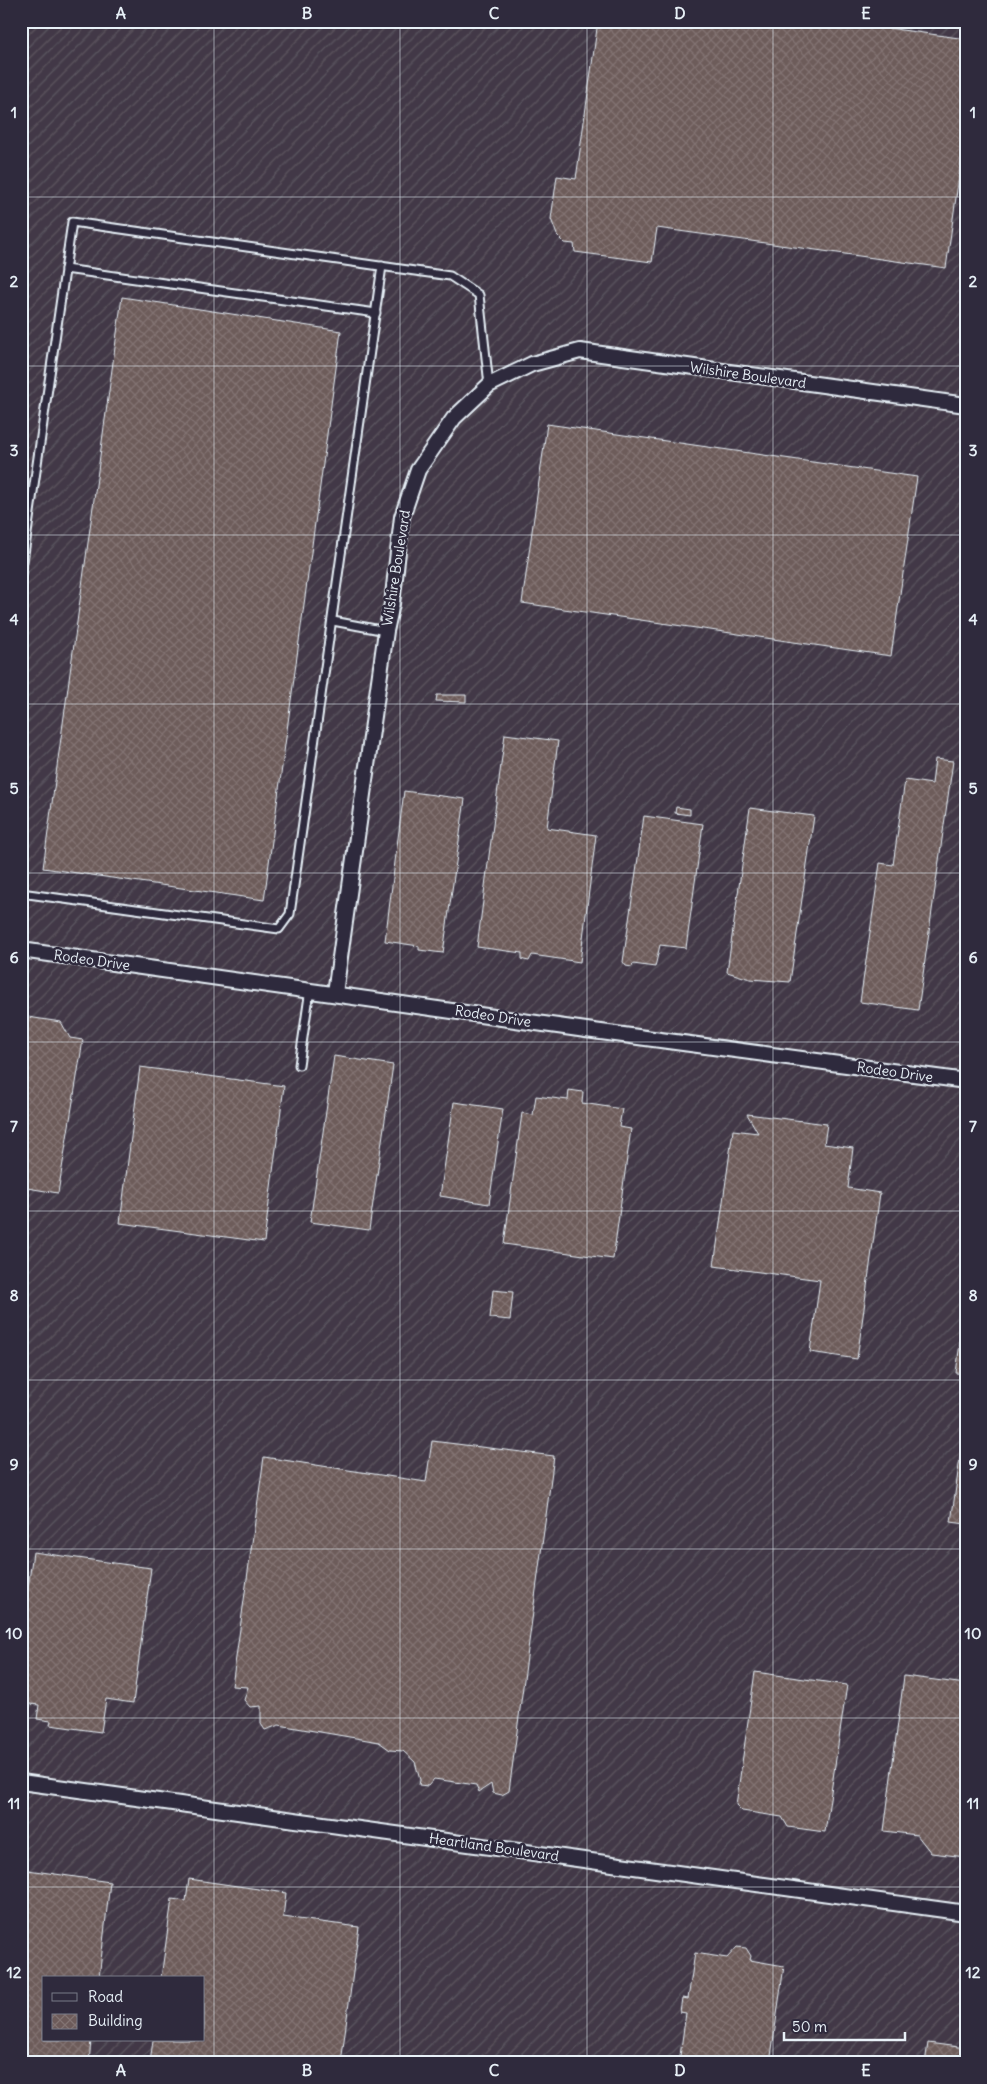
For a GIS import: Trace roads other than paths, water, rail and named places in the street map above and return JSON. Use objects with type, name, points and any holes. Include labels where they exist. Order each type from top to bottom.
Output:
[{"type":"street","name":"Wilshire Boulevard","points":[[335,993],[386,631],[392,604],[402,517],[418,470],[454,418],[489,385],[532,364],[580,351],[966,405]]},
{"type":"street","name":"Rodeo Drive","points":[[21,950],[966,1082]]},
{"type":"street","name":"Heartland Boulevard","points":[[21,1782],[966,1913]]},
{"type":"lane","points":[[21,575],[72,222],[450,276],[479,295],[489,385]]},
{"type":"lane","points":[[21,893],[279,929],[290,914],[382,266]]},
{"type":"lane","points":[[65,269],[376,313]]},
{"type":"lane","points":[[332,621],[386,631]]},
{"type":"lane","points":[[299,1065],[310,989]]}]
